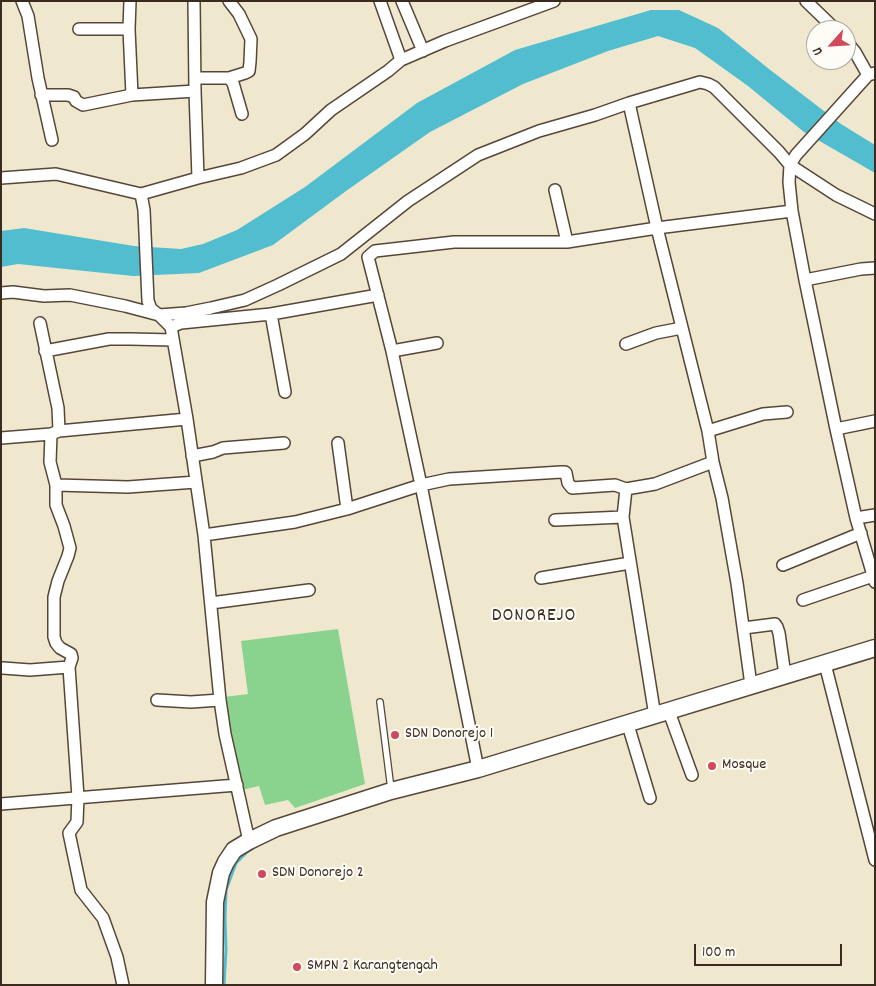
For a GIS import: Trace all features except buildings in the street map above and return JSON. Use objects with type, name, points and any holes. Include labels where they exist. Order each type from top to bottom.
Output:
[{"type":"main road","points":[[214,985],[215,902],[221,872],[234,850],[249,840],[276,828],[391,791],[478,769],[875,648]]},
{"type":"street","points":[[22,1],[28,16],[41,95],[52,140]]},
{"type":"street","points":[[130,1],[129,29],[132,95]]},
{"type":"street","points":[[194,1],[198,178]]},
{"type":"street","points":[[196,78],[229,78],[249,71],[251,39],[239,14],[229,1]]},
{"type":"street","points":[[380,1],[401,60]]},
{"type":"street","points":[[402,1],[423,51]]},
{"type":"street","points":[[1,178],[56,174],[141,194],[241,168],[276,155],[305,134],[332,110],[401,60],[536,4],[554,1]]},
{"type":"street","points":[[806,1],[826,20]]},
{"type":"street","points":[[79,29],[129,29]]},
{"type":"street","points":[[803,600],[874,579],[856,518],[836,430],[805,280],[792,211],[789,182],[793,160],[856,88],[872,74],[856,53]]},
{"type":"street","points":[[229,78],[233,83],[242,114]]},
{"type":"street","points":[[1,294],[13,292],[44,296],[70,295],[159,315],[186,313],[245,300],[278,286],[341,254],[408,201],[478,155],[538,131],[700,82],[714,87],[779,152],[793,160],[836,195],[875,214]]},
{"type":"street","points":[[41,95],[68,95],[74,97],[76,102],[83,105],[132,95],[195,91]]},
{"type":"street","points":[[629,103],[657,228],[708,431],[722,498],[744,628],[751,685]]},
{"type":"street","points":[[555,190],[567,242]]},
{"type":"street","points":[[141,194],[144,210],[148,300],[151,309],[171,327],[204,535],[225,734],[249,840]]},
{"type":"street","points":[[478,769],[421,485],[392,351],[368,257],[375,251],[454,242],[567,242],[657,228],[792,211]]},
{"type":"street","points":[[805,280],[875,268]]},
{"type":"street","points":[[171,327],[181,323],[271,314],[378,296]]},
{"type":"street","points":[[271,314],[285,392]]},
{"type":"street","points":[[40,323],[58,408],[50,462],[56,485],[56,505],[70,548],[54,597],[54,637],[60,648],[71,654],[72,658],[69,667],[78,797],[77,822],[69,833],[82,890],[102,918],[117,958],[123,985]]},
{"type":"street","points":[[626,344],[656,333],[682,328]]},
{"type":"street","points":[[45,351],[109,339],[173,340]]},
{"type":"street","points":[[392,351],[437,343]]},
{"type":"street","points":[[708,431],[763,414],[787,412]]},
{"type":"street","points":[[1,438],[187,419]]},
{"type":"street","points":[[836,430],[875,422]]},
{"type":"street","points":[[192,456],[223,448],[284,443]]},
{"type":"street","points":[[338,443],[347,509]]},
{"type":"street","points":[[204,535],[294,522],[347,509],[421,485],[449,480],[565,472],[568,483],[572,488],[614,485],[626,489],[655,484],[713,462]]},
{"type":"street","points":[[56,485],[128,487],[196,482]]},
{"type":"street","points":[[626,489],[623,517],[630,563],[662,714],[692,776]]},
{"type":"street","points":[[856,518],[875,515]]},
{"type":"street","points":[[555,520],[623,517]]},
{"type":"street","points":[[783,565],[861,532]]},
{"type":"street","points":[[541,578],[630,563]]},
{"type":"street","points":[[211,603],[309,590]]},
{"type":"street","points":[[744,628],[775,624],[778,627],[785,675]]},
{"type":"street","points":[[824,664],[875,860]]},
{"type":"street","points":[[3,668],[30,670],[69,667]]},
{"type":"street","points":[[157,700],[191,702],[220,700]]},
{"type":"street","points":[[628,724],[650,798]]},
{"type":"street","points":[[1,804],[237,785]]},
{"type":"lane","points":[[380,702],[391,791]]},
{"type":"green space","points":[[338,629],[365,784],[295,808],[288,800],[265,805],[259,786],[242,790],[224,697],[248,694],[241,641]]},
{"type":"water","points":[[651,10],[679,10],[718,28],[841,124],[875,145],[875,173],[804,132],[748,86],[695,48],[658,36],[608,51],[523,84],[430,132],[273,245],[199,273],[133,276],[18,264],[1,267],[1,231],[24,228],[134,246],[181,249],[203,244],[237,230],[305,187],[417,103],[515,50]]},
{"type":"waterway","points":[[224,985],[226,890],[236,863],[247,852],[258,845]]},
{"type":"place","name":"SDN Donorejo 1","points":[[395,735]]},
{"type":"place","name":"Mosque","points":[[712,766]]},
{"type":"place","name":"SDN Donorejo 2","points":[[262,874]]},
{"type":"place","name":"SMPN 2 Karangtengah","points":[[297,967]]},
{"type":"district","name":"DONOREJO","points":[[534,617]]}]
